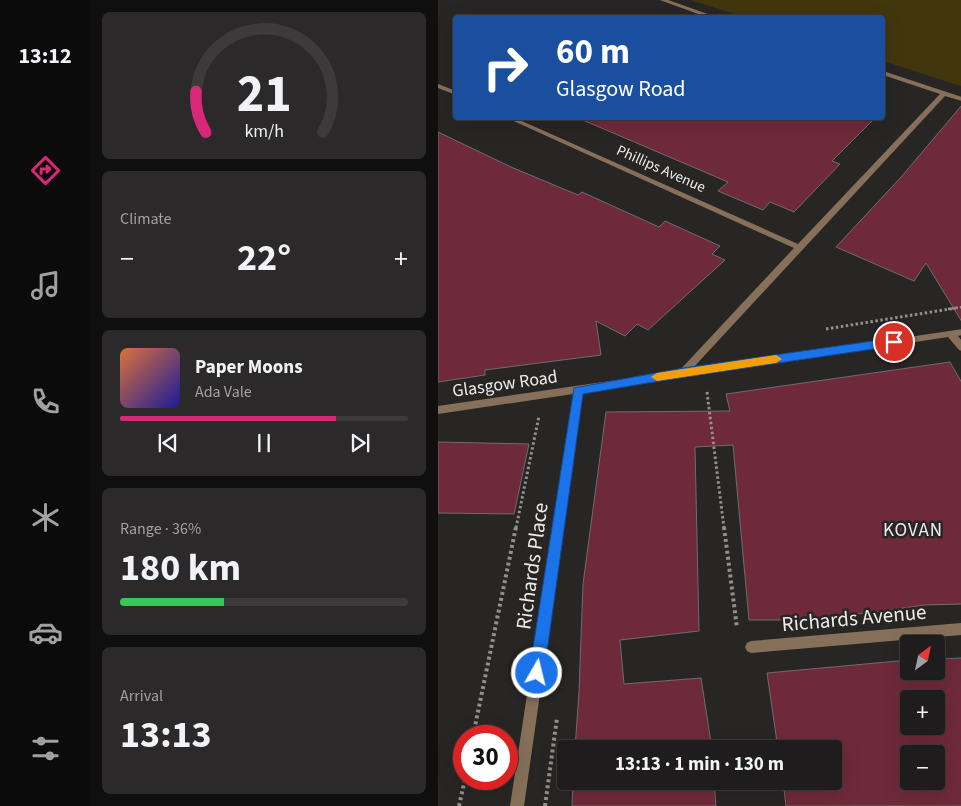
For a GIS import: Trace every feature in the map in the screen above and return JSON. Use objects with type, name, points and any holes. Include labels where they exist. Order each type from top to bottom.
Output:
[{"type":"street","points":[[663,0],[707,15]]},
{"type":"street","points":[[885,74],[944,92],[962,100]]},
{"type":"street","points":[[438,86],[453,92]]},
{"type":"street","points":[[683,372],[944,92]]},
{"type":"street","name":"Phillips Avenue","points":[[514,120],[799,247]]},
{"type":"street","name":"Glasgow Road","points":[[438,410],[578,391],[683,372],[962,332]]},
{"type":"street","points":[[951,334],[962,348]]},
{"type":"street","name":"Richards Place","points":[[517,806],[578,391]]},
{"type":"street","name":"Richards Avenue","points":[[751,646],[962,629]]},
{"type":"path","points":[[706,384],[736,628],[742,627]]},
{"type":"path","points":[[475,725],[540,412]]},
{"type":"path","points":[[459,806],[463,790]]},
{"type":"shaded area","points":[[690,0],[961,0],[961,86],[885,62],[885,15],[739,15]]},
{"type":"building","points":[[962,105],[962,322],[926,263],[914,281],[836,247],[902,176]]},
{"type":"building","points":[[583,120],[873,120],[832,161],[840,164],[794,212],[770,202],[763,210],[718,191],[728,182]]},
{"type":"building","points":[[438,132],[511,167],[578,195],[582,192],[659,227],[665,221],[720,246],[712,254],[725,260],[648,330],[637,324],[625,336],[596,321],[601,355],[485,370],[485,375],[438,382]]},
{"type":"building","points":[[950,362],[962,383],[962,604],[924,605],[797,620],[749,620],[733,445],[695,447],[699,631],[620,640],[624,684],[701,678],[711,740],[576,740],[583,584],[606,412],[730,411],[726,394]]},
{"type":"building","points":[[438,442],[529,444],[514,514],[438,513]]},
{"type":"building","points":[[962,658],[962,806],[786,806],[784,790],[842,790],[842,740],[777,740],[767,673],[900,661],[900,680],[946,680],[946,659]]},
{"type":"building","points":[[573,790],[715,790],[716,806],[572,806]]},
{"type":"slow traffic","points":[[657,377],[776,359]]},
{"type":"district","name":"KOVAN","points":[[913,530]]},
{"type":"route","points":[[537,673],[578,391],[683,372],[894,342]]}]
